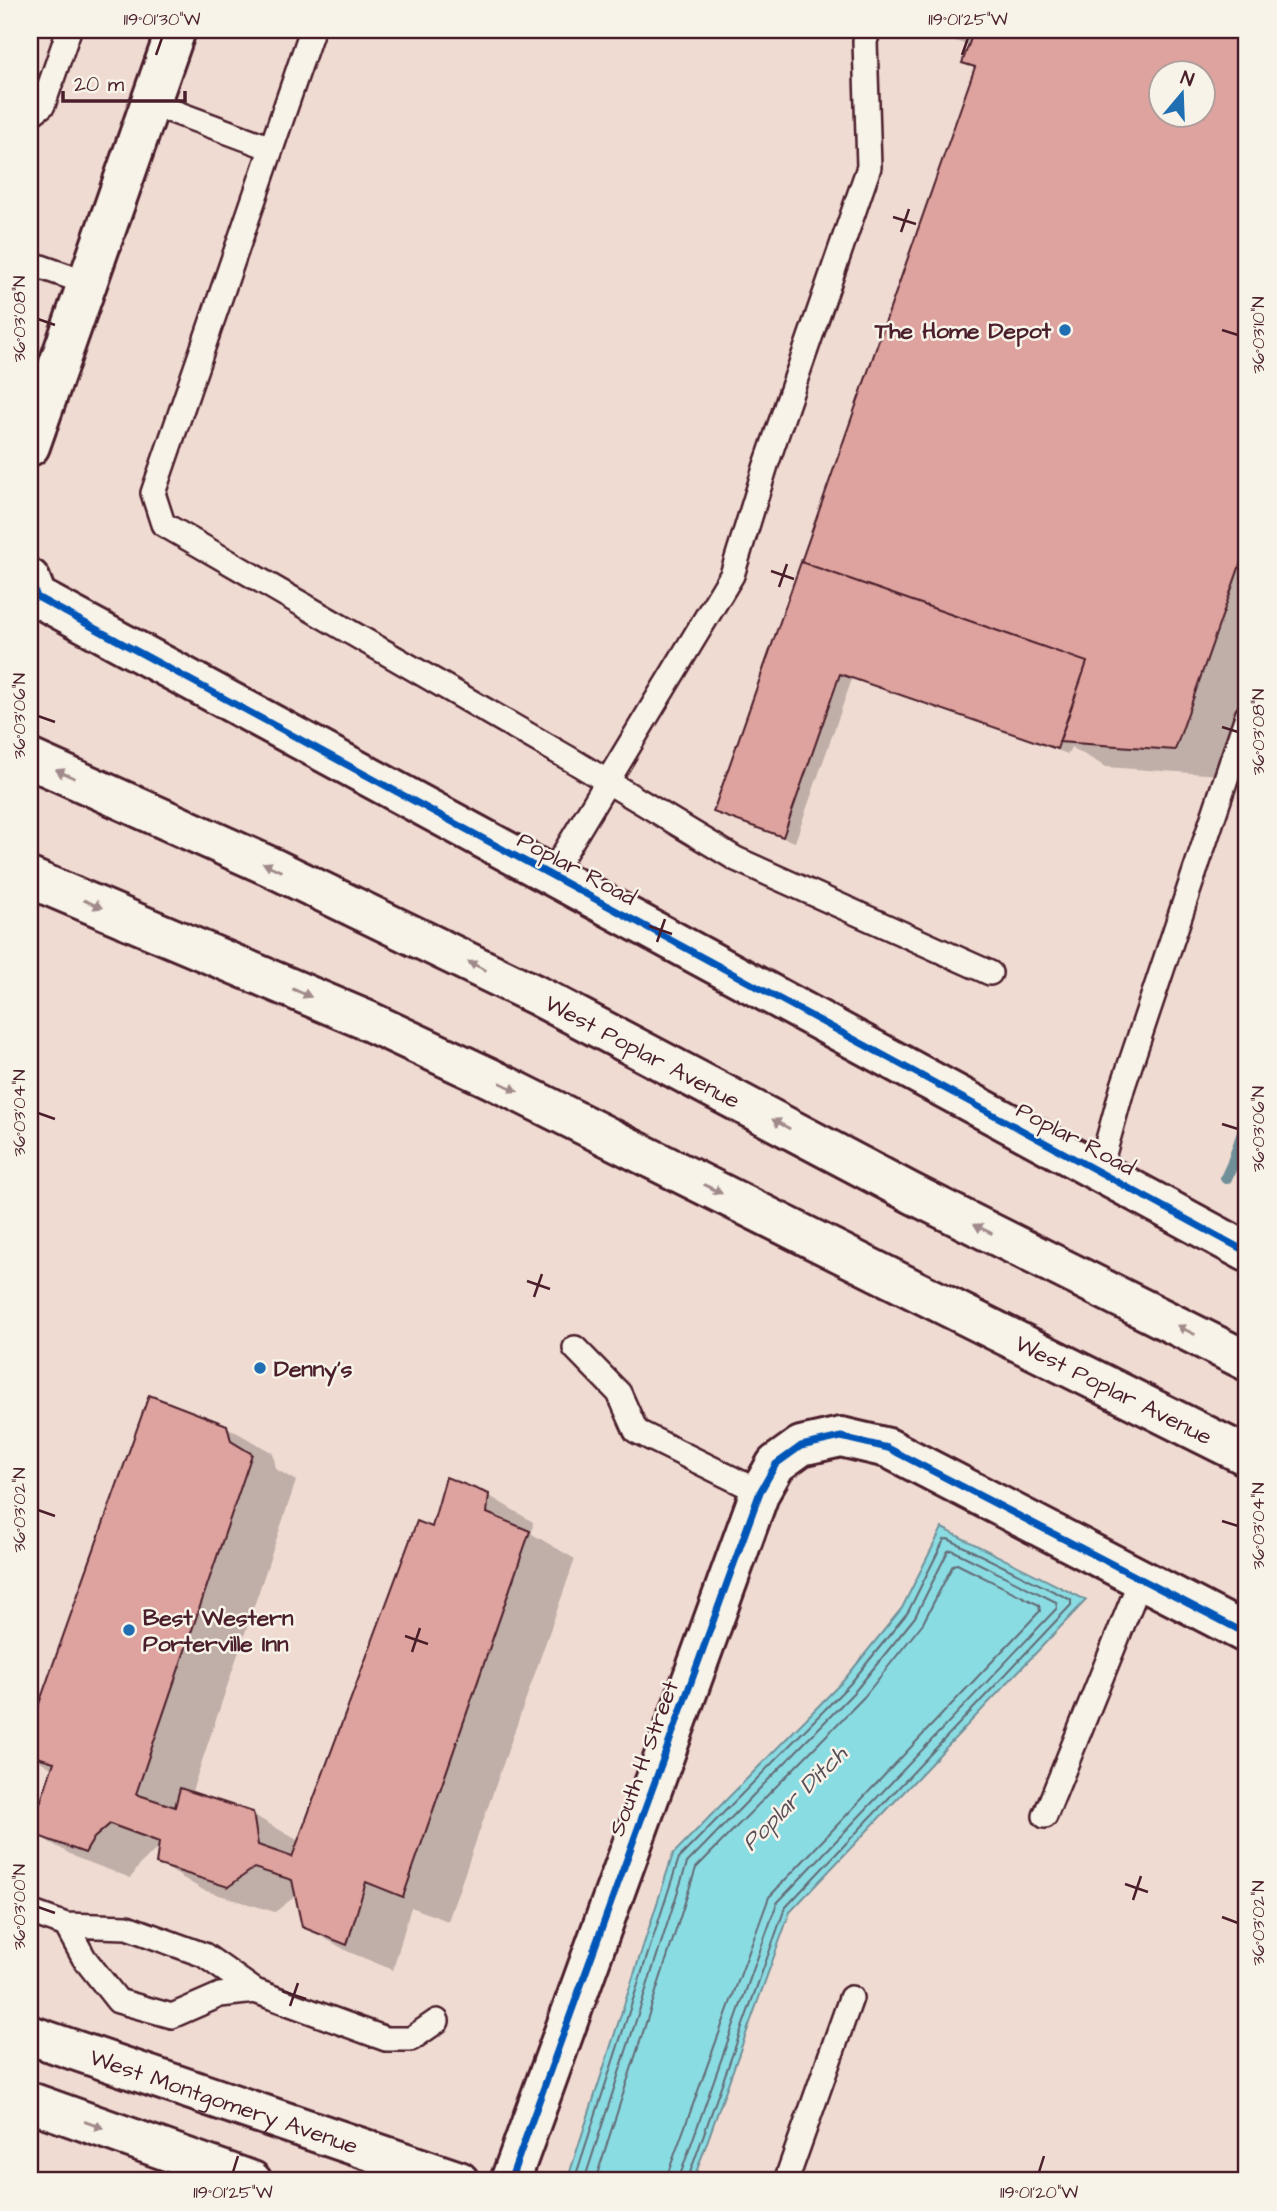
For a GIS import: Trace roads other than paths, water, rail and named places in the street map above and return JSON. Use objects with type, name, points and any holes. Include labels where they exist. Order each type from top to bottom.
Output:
[{"type":"street","points":[[30,446],[176,30]]},
{"type":"street","name":"Poplar Road","points":[[34,588],[551,875],[1247,1252]]},
{"type":"street","name":"West Poplar Avenue","points":[[30,759],[269,866],[538,996],[913,1194],[1247,1361]]},
{"type":"street","name":"West Poplar Avenue","points":[[30,877],[366,1020],[490,1078],[1247,1456]]},
{"type":"street","name":"South H Street","points":[[510,2181],[760,1492],[776,1464],[801,1446],[841,1437],[888,1448],[1141,1579]]},
{"type":"street","points":[[1141,1579],[1247,1634]]},
{"type":"street","name":"West Montgomery Avenue","points":[[30,2035],[459,2181]]},
{"type":"street","points":[[30,2102],[252,2181]]},
{"type":"lane","points":[[30,115],[43,105],[69,30]]},
{"type":"lane","points":[[312,30],[153,493],[163,524],[607,781],[736,859],[990,973]]},
{"type":"lane","points":[[551,875],[732,575],[766,465],[869,167],[865,41],[869,30]]},
{"type":"lane","points":[[150,103],[271,148]]},
{"type":"lane","points":[[30,263],[87,283]]},
{"type":"lane","points":[[1099,1172],[1123,1086],[1247,716]]},
{"type":"lane","points":[[575,1348],[619,1393],[636,1431],[760,1492]]},
{"type":"lane","points":[[1045,1816],[1141,1579]]},
{"type":"lane","points":[[30,1912],[66,1925],[127,1927],[204,1955],[255,1992],[386,2039],[411,2039],[438,2021]]},
{"type":"lane","points":[[66,1925],[84,1958],[118,2001],[172,2016],[220,1995],[255,1992]]},
{"type":"lane","points":[[786,2181],[850,1998]]},
{"type":"water","points":[[942,1528],[1086,1600],[790,1912],[693,2181],[567,2181],[673,1854],[844,1680],[902,1608]]},
{"type":"waterway","name":"Poplar Ditch","points":[[1226,1178],[1247,1121]]},
{"type":"place","name":"The Home Depot","points":[[1065,330]]},
{"type":"place","name":"Denny's","points":[[260,1368]]},
{"type":"place","name":"Best Western Porterville Inn","points":[[129,1630]]}]
